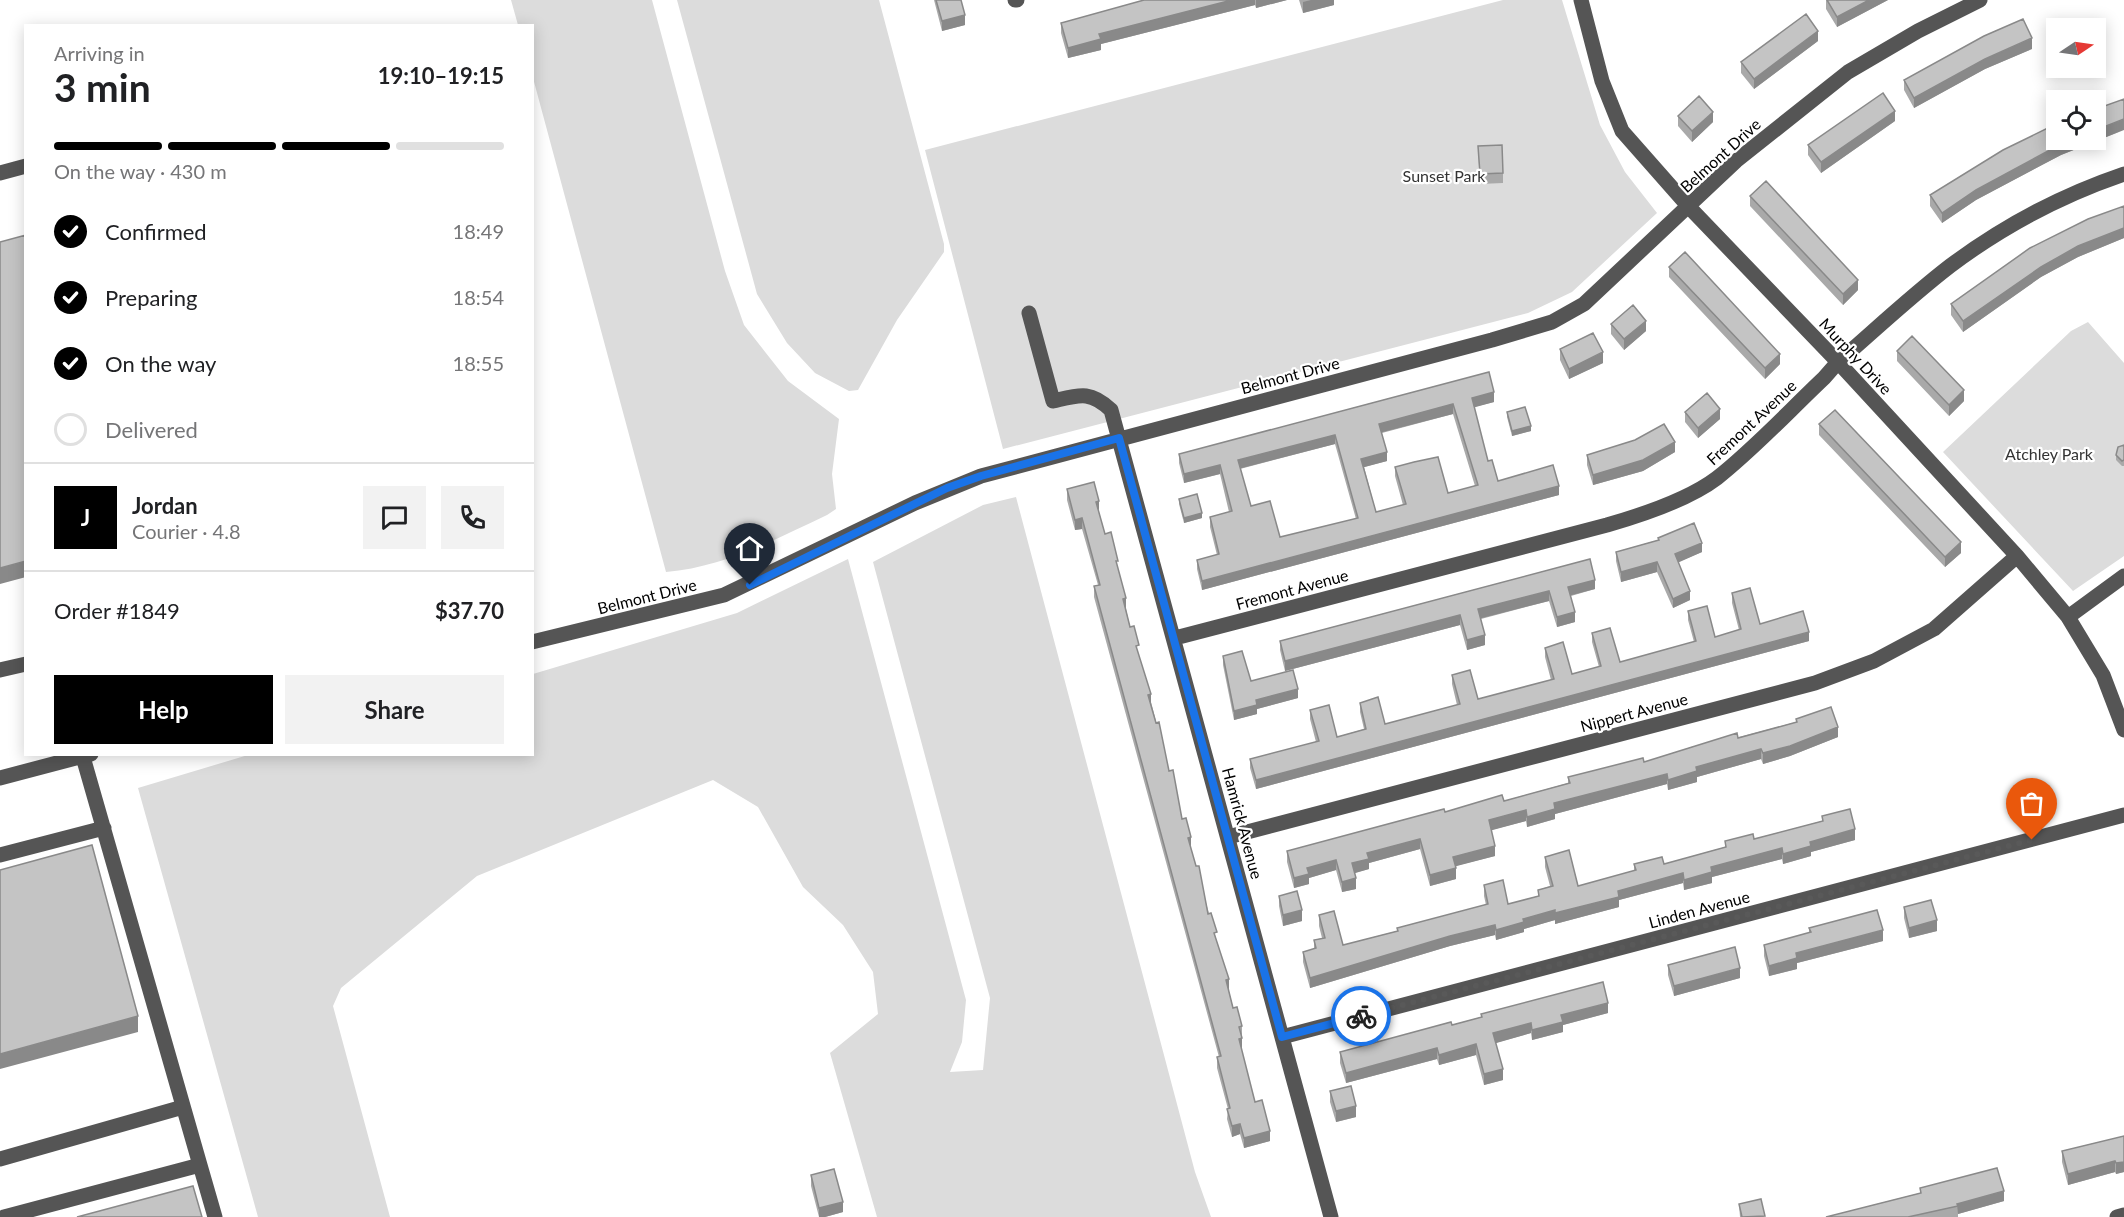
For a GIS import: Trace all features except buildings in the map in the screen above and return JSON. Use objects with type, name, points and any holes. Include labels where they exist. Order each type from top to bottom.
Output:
[{"type":"street","name":"Murphy Drive","points":[[1581,0],[1602,81],[1622,131],[1689,207],[1838,362],[2018,556],[2068,616],[2103,675],[2124,730]]},
{"type":"street","name":"Belmont Drive","points":[[534,642],[724,595],[947,488],[981,476],[1552,322],[1589,299],[1736,161],[1848,72],[1918,31],[1980,0]]},
{"type":"street","points":[[0,173],[24,167]]},
{"type":"street","name":"Fremont Avenue","points":[[1175,638],[1639,516],[1715,479],[1824,378],[1838,362],[1950,266],[2013,224],[2080,191],[2124,174]]},
{"type":"street","name":"Hamrick Avenue","points":[[1029,312],[1053,401],[1081,395],[1099,398],[1111,410],[1175,638],[1330,1217]]},
{"type":"street","name":"Nippert Avenue","points":[[1228,837],[1815,683],[1874,662],[1934,629],[2018,556]]},
{"type":"street","points":[[2068,616],[2124,576]]},
{"type":"street","points":[[0,670],[24,664]]},
{"type":"street","points":[[0,778],[87,756],[104,828],[215,1217]]},
{"type":"street","name":"Linden Avenue","points":[[1282,1037],[2124,815]]},
{"type":"street","points":[[0,855],[104,828]]},
{"type":"street","points":[[0,1159],[183,1107]]},
{"type":"street","points":[[3,1217],[200,1164]]},
{"type":"street","points":[[2117,1217],[2124,1215]]},
{"type":"green space","points":[[511,0],[652,0],[725,271],[744,325],[788,381],[839,419],[832,474],[836,509],[827,515],[749,551],[708,564],[666,572],[534,82],[534,24],[518,24]]},
{"type":"green space","points":[[677,0],[879,0],[944,244],[944,252],[897,320],[858,390],[849,391],[815,373],[787,343],[757,294]]},
{"type":"green space","name":"Sunset Park","points":[[1503,0],[1562,0],[1600,125],[1625,172],[1657,213],[1572,292],[1528,313],[1003,449],[925,150]]},
{"type":"green space","name":"Atchley Park","points":[[2088,322],[2124,363],[2124,556],[2073,591],[1943,452],[2071,331]]},
{"type":"green space","points":[[1016,497],[1195,1172],[1211,1217],[877,1217],[830,1053],[878,1014],[873,972],[843,925],[803,887],[758,807],[713,780],[477,876],[341,988],[333,1006],[390,1217],[258,1217],[138,788],[245,756],[534,756],[534,674],[737,613],[848,559],[966,1000],[962,1042],[950,1072],[983,1070],[990,998],[873,562],[983,505]]},
{"type":"way so far","points":[[1361,1016],[2032,840]]},
{"type":"route","points":[[750,585],[947,488],[981,476],[1119,438],[1282,1037],[1361,1016]]}]
